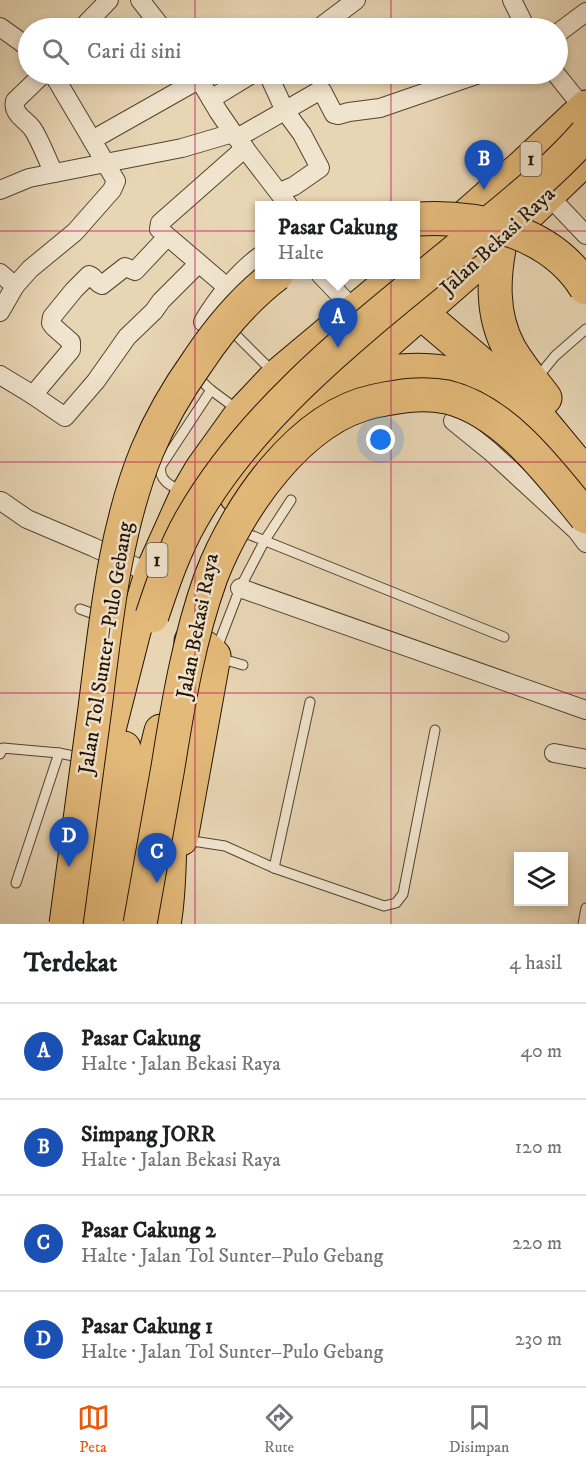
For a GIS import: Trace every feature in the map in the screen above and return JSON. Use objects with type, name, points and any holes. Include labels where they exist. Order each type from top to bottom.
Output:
[{"type":"highway","name":"Jalan Bekasi Raya","points":[[420,256],[585,117]]},
{"type":"highway","points":[[94,924],[138,672],[164,580],[190,521],[246,441],[289,396],[368,324],[538,183],[585,117]]},
{"type":"highway","name":"Jalan Bekasi Raya","points":[[164,924],[178,744],[216,654],[207,564],[222,523],[241,486],[267,451],[306,413],[427,307],[586,158]]},
{"type":"highway","points":[[475,209],[501,239],[495,281],[496,306],[498,321],[510,350],[586,475]]},
{"type":"highway","points":[[420,219],[466,219],[507,229],[535,242],[560,258],[586,288]]},
{"type":"highway","name":"Jalan Tol Sunter–Pulo Gebang","points":[[66,924],[116,566],[127,512],[137,479],[163,418],[199,359],[241,306],[271,279]]},
{"type":"highway","name":"Jalan Bekasi Raya","points":[[74,924],[126,627],[187,494],[212,453],[242,413],[277,376],[393,279]]},
{"type":"highway","points":[[404,279],[405,297],[427,307],[514,369],[540,401],[586,446]]},
{"type":"highway","points":[[337,385],[363,376],[391,371],[419,370],[468,377],[516,402],[540,401]]},
{"type":"highway","points":[[140,924],[179,704],[206,592],[225,546],[244,513],[273,471],[302,441],[331,418],[359,405],[412,395],[435,395],[448,398],[474,407],[504,427],[541,464],[586,517]]},
{"type":"highway","points":[[119,924],[147,786],[172,683],[207,564]]},
{"type":"highway","points":[[168,887],[181,839],[216,654]]},
{"type":"street","points":[[91,18],[108,0]]},
{"type":"street","points":[[140,0],[154,18]]},
{"type":"street","points":[[332,18],[356,0]]},
{"type":"street","points":[[512,0],[521,18]]},
{"type":"street","points":[[568,26],[586,12]]},
{"type":"street","points":[[0,27],[18,40]]},
{"type":"street","points":[[33,84],[14,104],[18,114],[32,129],[54,173]]},
{"type":"street","points":[[0,312],[15,286],[36,262],[75,232],[112,190],[116,181],[59,84]]},
{"type":"street","points":[[92,140],[185,84]]},
{"type":"street","points":[[203,84],[238,140],[285,199],[294,186],[320,168],[302,134],[285,111],[273,84]]},
{"type":"street","points":[[211,99],[236,84]]},
{"type":"street","points":[[228,288],[159,229],[160,223],[238,140],[322,91],[334,114],[338,115],[380,108],[450,84]]},
{"type":"street","points":[[563,84],[585,117]]},
{"type":"street","points":[[0,190],[29,178],[182,148],[238,140]]},
{"type":"street","points":[[548,195],[584,234]]},
{"type":"street","points":[[33,395],[71,350],[71,342],[51,323],[52,317],[74,290],[89,274],[98,284],[102,285],[125,267],[135,271],[167,237]]},
{"type":"street","points":[[203,322],[228,288],[255,260]]},
{"type":"street","points":[[0,375],[65,417],[96,381],[127,337],[198,264]]},
{"type":"street","points":[[0,273],[15,286]]},
{"type":"street","points":[[325,279],[355,311]]},
{"type":"street","points":[[453,421],[577,531],[586,543]]},
{"type":"street","points":[[0,501],[27,519],[151,574]]},
{"type":"street","points":[[240,588],[586,710]]},
{"type":"street","points":[[554,753],[586,759]]},
{"type":"lane","points":[[540,401],[555,356],[586,329]]},
{"type":"lane","points":[[233,332],[277,376]]},
{"type":"lane","points":[[198,378],[242,413]]},
{"type":"lane","points":[[187,494],[172,487],[163,479],[160,472],[161,466],[211,390]]},
{"type":"lane","points":[[216,654],[240,588],[265,540],[291,500]]},
{"type":"lane","points":[[222,523],[504,637]]},
{"type":"lane","points":[[81,609],[126,627]]},
{"type":"lane","points":[[274,868],[310,702]]},
{"type":"lane","points":[[181,839],[225,846],[274,868],[384,906],[396,903],[403,894],[435,730]]},
{"type":"lane","points":[[1,749],[59,753],[101,761]]},
{"type":"lane","points":[[16,883],[59,753]]},
{"type":"lane","points":[[583,924],[586,908]]},
{"type":"place","name":"Simpang JORR","points":[[484,190]]},
{"type":"place","name":"Pasar Cakung","points":[[338,348]]},
{"type":"place","name":"Pasar Cakung 1","points":[[69,867]]},
{"type":"place","name":"Pasar Cakung 2","points":[[157,883]]}]
